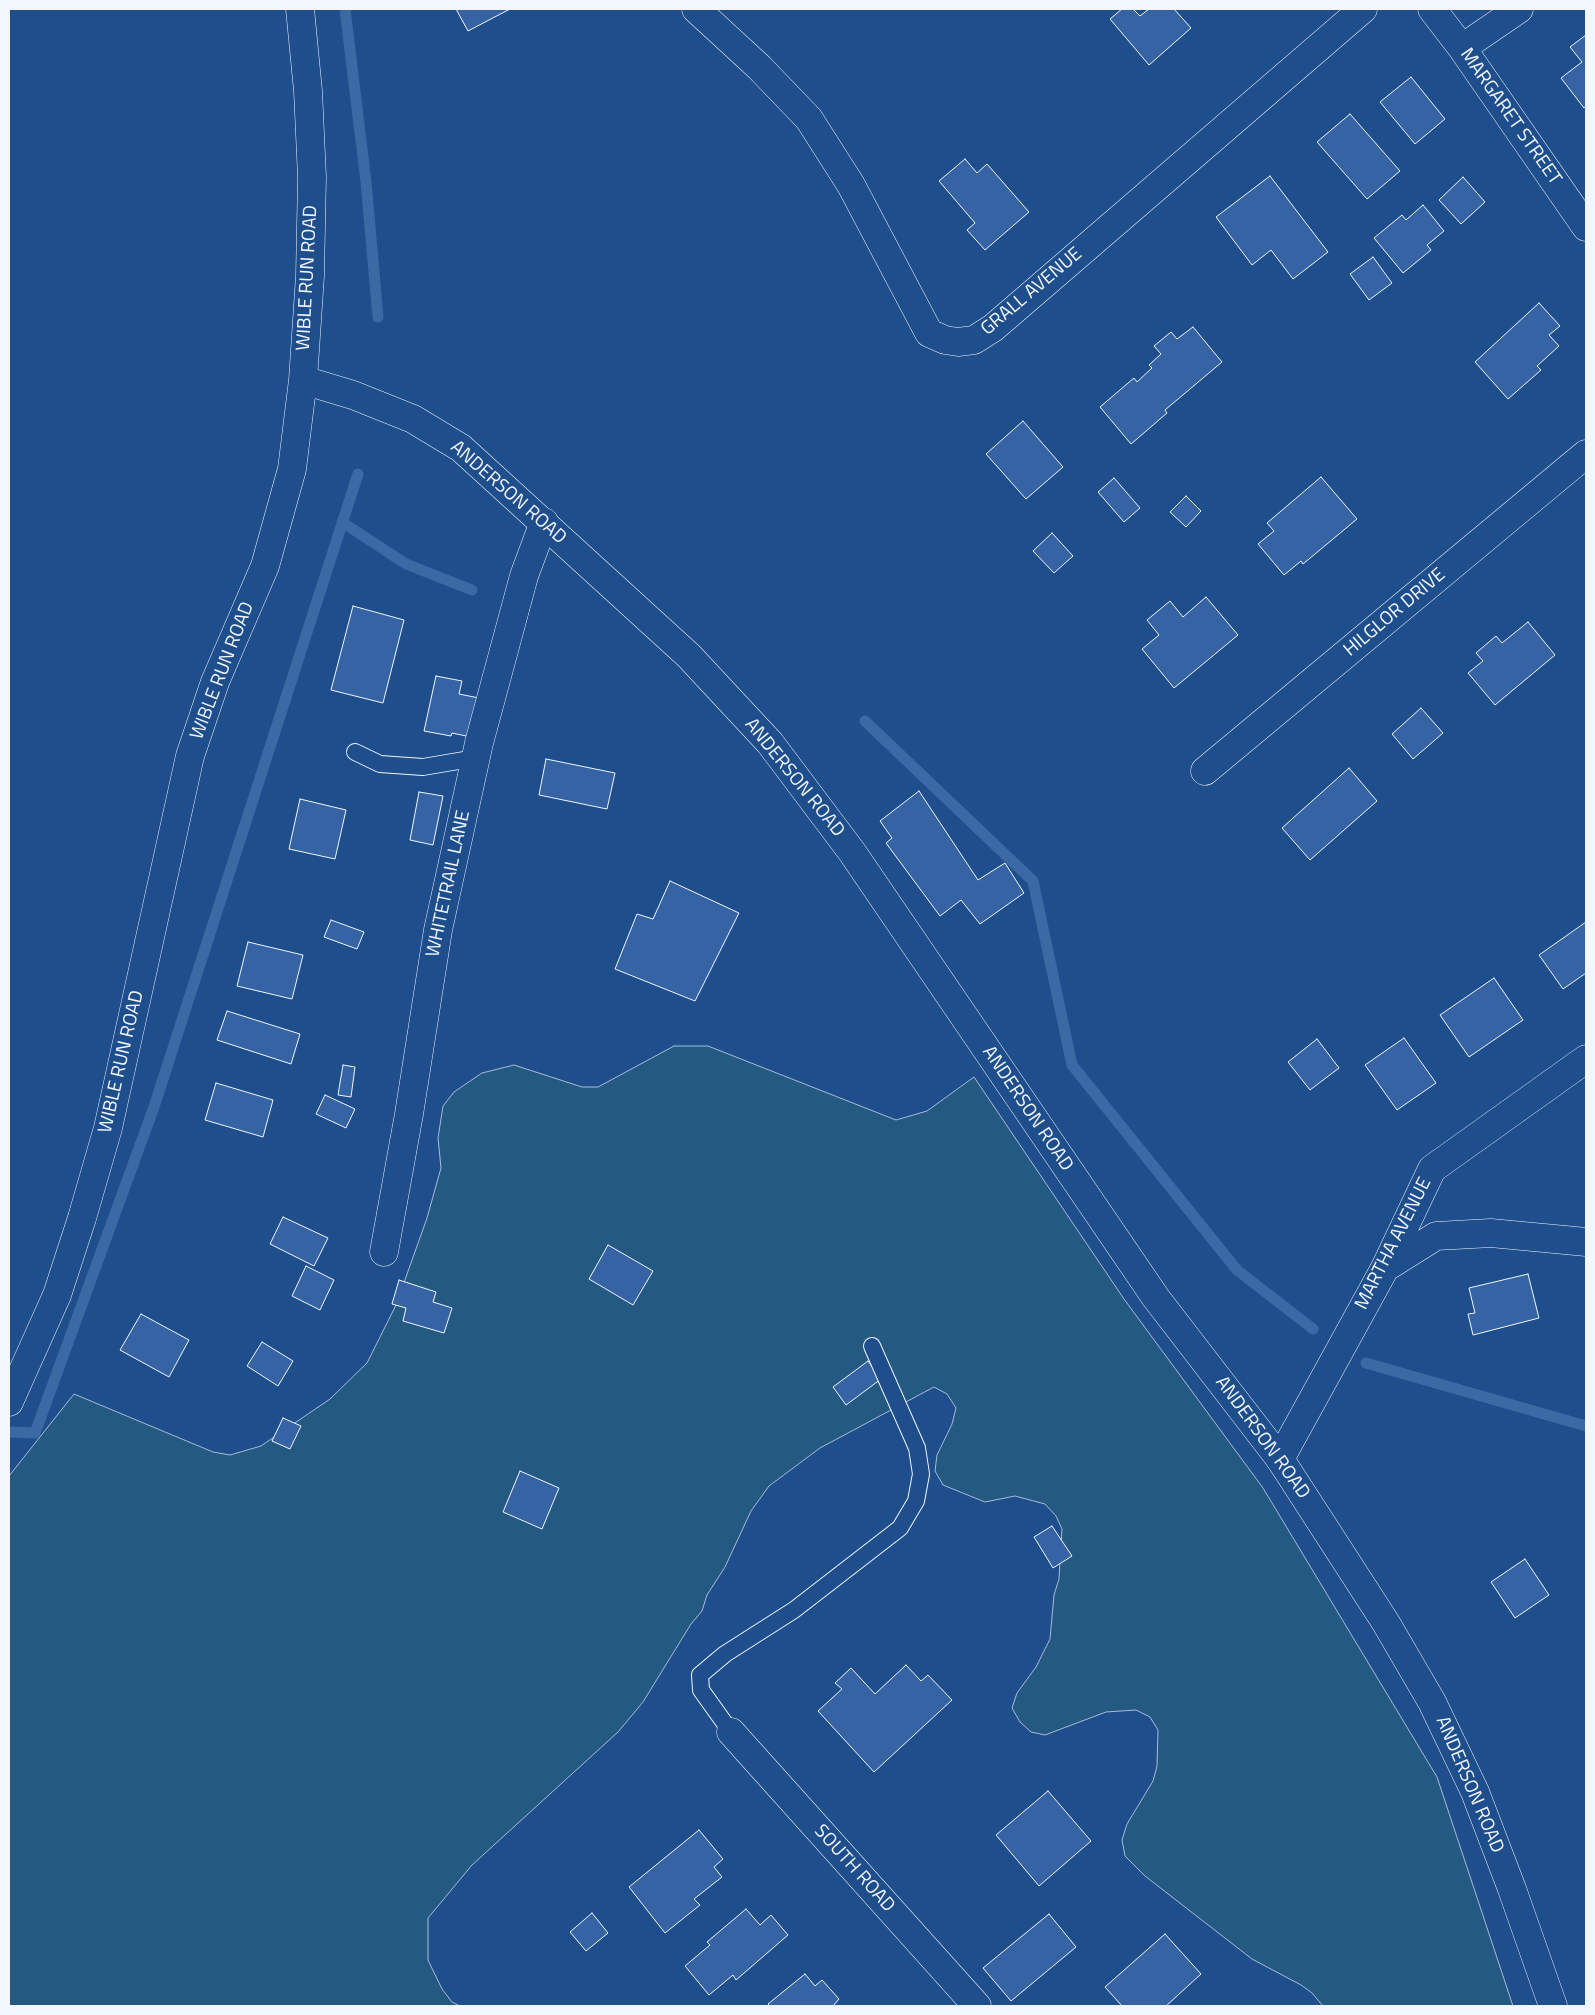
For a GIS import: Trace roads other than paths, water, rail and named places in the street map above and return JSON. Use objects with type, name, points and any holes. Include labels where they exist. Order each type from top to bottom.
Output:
[{"type":"street","name":"WIBLE RUN ROAD","points":[[9,1402],[24,1373],[57,1295],[105,1137],[190,756],[215,682],[265,566],[292,469],[304,380],[310,276],[312,177],[308,91],[300,9]]},
{"type":"street","name":"GRALL AVENUE","points":[[696,9],[759,67],[809,119],[851,185],[929,333],[945,340],[958,342],[974,340],[993,328],[1363,9]]},
{"type":"street","name":"MARGARET STREET","points":[[1432,9],[1462,48],[1586,227]]},
{"type":"street","points":[[1462,48],[1519,9]]},
{"type":"street","name":"ANDERSON ROAD","points":[[304,380],[353,394],[413,419],[461,448],[689,656],[770,743],[852,852],[1156,1298],[1280,1459],[1375,1606],[1432,1702],[1475,1792],[1512,1889],[1553,2006]]},
{"type":"street","name":"HILGLOR DRIVE","points":[[1205,771],[1586,454]]},
{"type":"street","name":"WHITETRAIL LANE","points":[[384,1252],[409,1114],[438,930],[476,758],[524,576],[544,522]]},
{"type":"street","name":"MARTHA AVENUE","points":[[1280,1459],[1385,1268],[1432,1169],[1586,1059]]},
{"type":"street","points":[[1385,1268],[1436,1236],[1492,1233],[1586,1242]]},
{"type":"street","name":"SOUTH ROAD","points":[[731,1732],[977,2006]]},
{"type":"lane","points":[[355,752],[380,764],[423,767],[476,758]]},
{"type":"lane","points":[[731,1732],[701,1690],[700,1675],[725,1654],[794,1610],[900,1528],[916,1501],[921,1474],[917,1448],[872,1346]]},
{"type":"waterway","points":[[345,9],[366,182],[378,317]]},
{"type":"waterway","points":[[9,1432],[35,1433],[154,1107],[358,474]]},
{"type":"waterway","points":[[342,522],[406,564],[472,590]]},
{"type":"waterway","points":[[865,721],[1033,881],[1072,1065],[1237,1270],[1313,1329]]},
{"type":"waterway","points":[[1366,1363],[1586,1426]]}]
